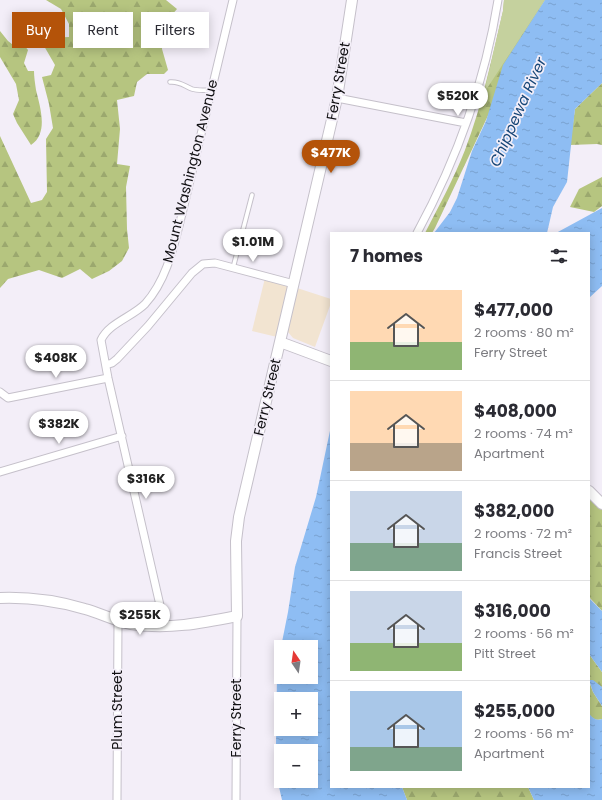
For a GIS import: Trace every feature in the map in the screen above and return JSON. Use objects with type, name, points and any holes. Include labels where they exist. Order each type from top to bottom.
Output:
[{"type":"main road","name":"Ferry Street","points":[[237,616],[236,541],[239,517],[337,98],[352,0]]},
{"type":"main road","points":[[280,342],[330,361]]},
{"type":"main road","points":[[590,492],[602,504]]},
{"type":"main road","points":[[0,598],[26,598],[63,603],[118,620],[146,626],[186,626],[237,616]]},
{"type":"street","name":"Mount Washington Avenue","points":[[165,626],[101,343],[103,335],[134,313],[158,288],[166,268],[176,240],[233,0]]},
{"type":"street","points":[[418,232],[444,180],[466,123],[480,79],[498,0]]},
{"type":"street","points":[[337,98],[466,123]]},
{"type":"street","name":"Mount Washington Avenue","points":[[106,365],[114,362],[148,326],[192,273],[203,264],[215,263],[233,268]]},
{"type":"street","points":[[233,268],[294,284]]},
{"type":"street","points":[[0,392],[8,398],[108,378]]},
{"type":"street","points":[[0,472],[122,436]]},
{"type":"street","name":"Ferry Street","points":[[236,800],[237,616]]},
{"type":"street","name":"Plum Street","points":[[117,800],[118,620]]},
{"type":"lane","points":[[170,82],[177,82],[199,90],[212,90]]},
{"type":"lane","points":[[233,268],[252,195]]},
{"type":"shaded area","points":[[265,278],[287,285],[288,288],[277,337],[252,331]]},
{"type":"shaded area","points":[[297,288],[330,299],[330,306],[315,347],[293,338],[288,332]]},
{"type":"green space","points":[[46,0],[166,0],[177,9],[174,12],[141,12],[141,48],[162,48],[168,70],[164,74],[147,74],[137,82],[134,96],[117,100],[120,129],[117,164],[130,166],[126,187],[129,248],[122,261],[109,271],[92,279],[80,269],[62,278],[39,270],[8,279],[0,288],[0,136],[31,203],[42,200],[47,192],[46,139],[53,128],[42,77],[51,75],[55,65],[45,48],[65,48],[65,37],[69,37],[69,24],[65,16],[65,12],[63,12],[61,9]]},
{"type":"green space","points":[[504,0],[545,0],[534,18],[435,228],[433,232],[426,232],[456,171],[471,133],[482,99],[503,11]]},
{"type":"green space","points":[[504,0],[545,0],[484,93],[503,11]]},
{"type":"green space","points":[[0,31],[12,44],[12,48],[26,48],[28,50],[24,63],[28,71],[34,71],[42,119],[40,134],[37,140],[31,145],[13,114],[19,100],[16,84],[0,57]]},
{"type":"green space","points":[[602,83],[602,145],[570,145],[575,109]]},
{"type":"green space","points":[[602,177],[602,206],[594,212],[570,207],[579,189]]},
{"type":"green space","points":[[590,499],[602,510],[602,611],[590,598]]},
{"type":"green space","points":[[590,655],[602,672],[602,687],[590,681]]},
{"type":"green space","points":[[590,684],[593,692],[602,706],[602,719],[598,720],[591,717]]},
{"type":"green space","points":[[402,788],[528,788],[534,800],[407,800]]},
{"type":"water","name":"Chippewa River","points":[[545,0],[602,0],[602,83],[575,109],[567,182],[553,207],[547,232],[435,232],[450,212],[457,198],[472,151],[486,121],[503,65]]},
{"type":"water","points":[[602,208],[602,286],[590,297],[590,232],[558,232]]},
{"type":"water","points":[[330,431],[330,788],[402,788],[407,800],[282,800],[279,788],[318,788],[318,744],[276,744],[276,736],[318,736],[318,692],[277,692],[277,684],[318,684],[318,640],[282,640],[295,567],[316,497]]},
{"type":"water","points":[[590,599],[602,611],[602,672],[590,655]]},
{"type":"water","points":[[590,680],[593,680],[602,687],[602,706],[593,692]]},
{"type":"water","points":[[590,714],[594,719],[602,719],[602,800],[534,800],[528,788],[590,788]]}]
